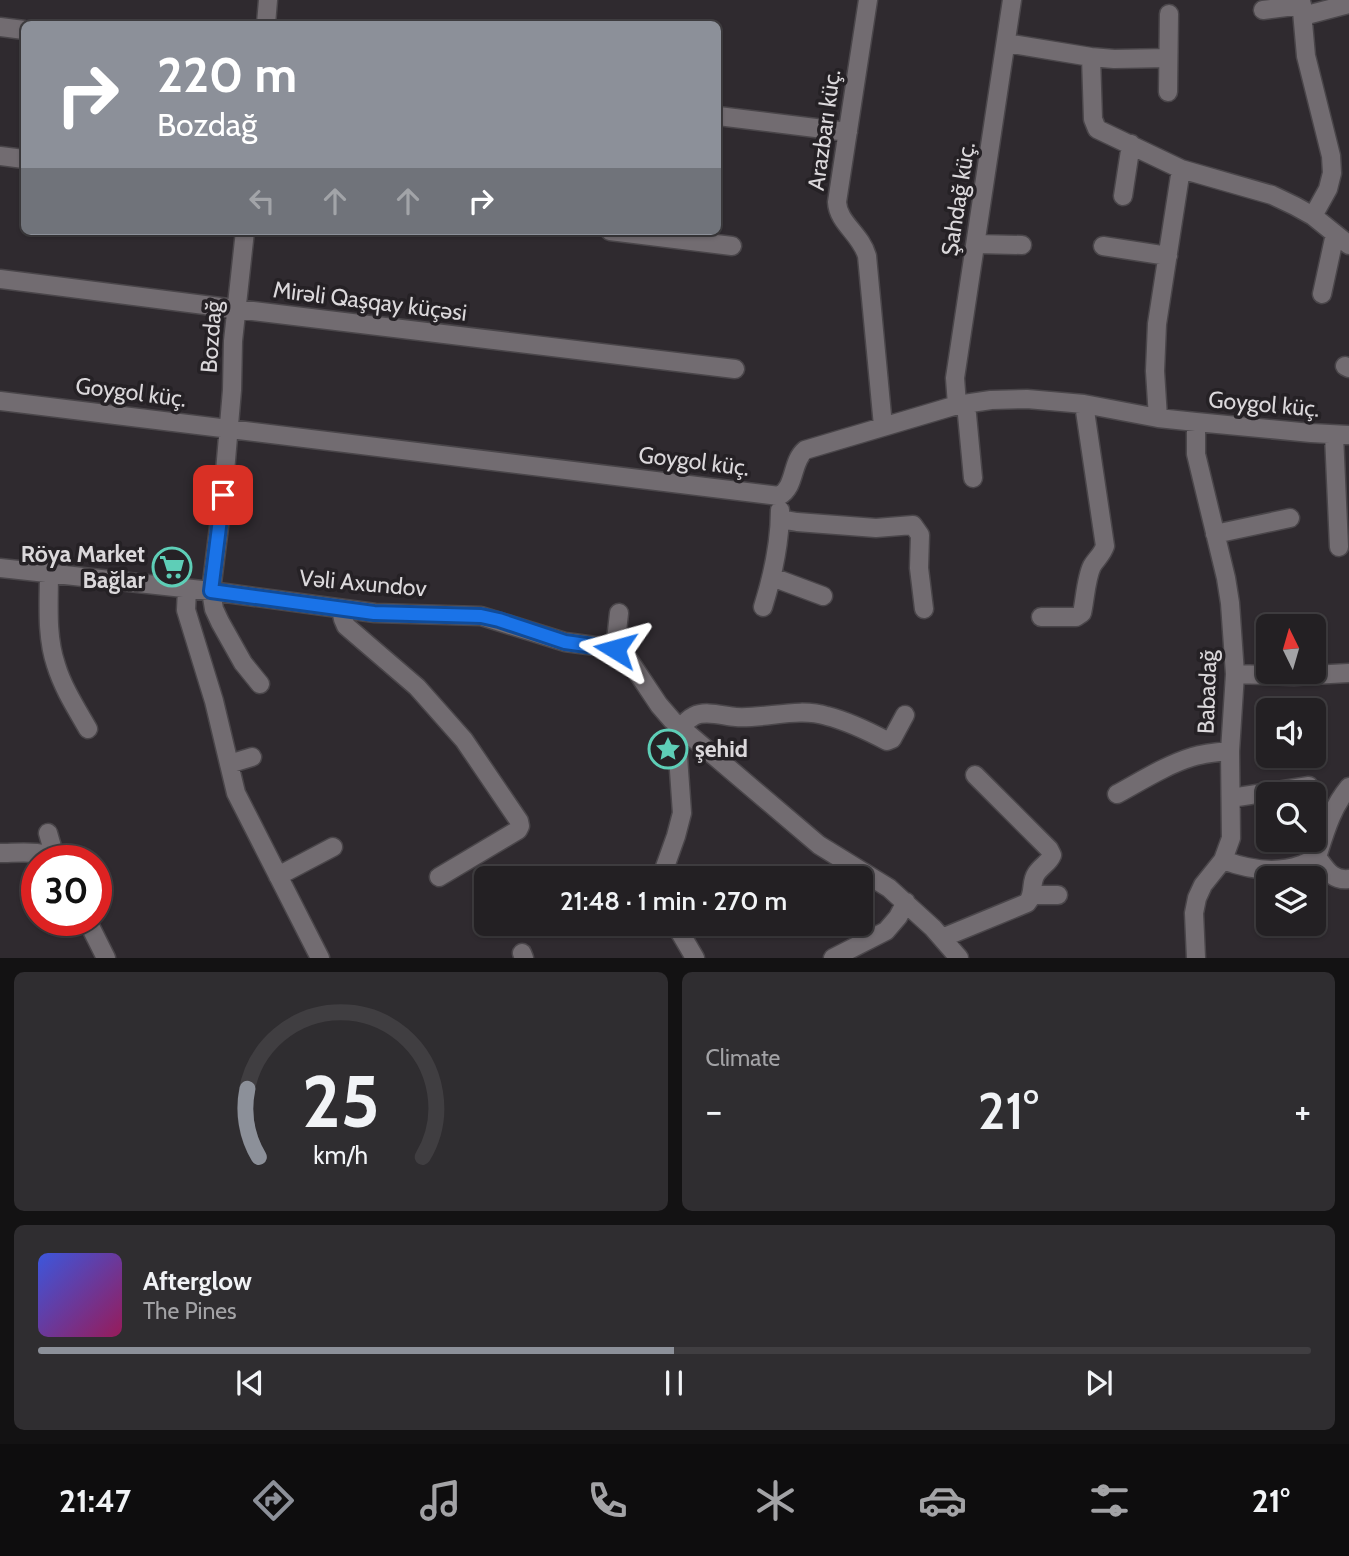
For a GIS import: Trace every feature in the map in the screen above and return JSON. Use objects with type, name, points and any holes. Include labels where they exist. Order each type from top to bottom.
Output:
[{"type":"street","points":[[266,21],[268,0]]},
{"type":"street","name":"Arazbarı küç.","points":[[869,0],[837,202],[841,217],[861,241],[867,256],[883,426]]},
{"type":"street","name":"Şahdağ küç.","points":[[972,478],[956,377],[1012,0]]},
{"type":"street","points":[[1263,10],[1349,4]]},
{"type":"street","points":[[1302,7],[1306,55],[1331,156],[1332,173],[1328,189],[1313,216]]},
{"type":"street","points":[[1168,92],[1169,14]]},
{"type":"street","points":[[0,27],[21,30]]},
{"type":"street","points":[[1006,43],[1091,57],[1168,58]]},
{"type":"street","points":[[1091,57],[1094,124],[1097,129],[1181,169],[1272,195],[1313,216],[1342,240],[1321,293]]},
{"type":"street","points":[[721,116],[848,132]]},
{"type":"street","points":[[1123,197],[1131,144]]},
{"type":"street","points":[[0,156],[21,159]]},
{"type":"street","points":[[1158,418],[1155,371],[1157,324],[1181,169]]},
{"type":"street","name":"Bozdağ","points":[[245,235],[233,341],[232,390],[223,495],[211,591],[214,609],[220,622],[243,663],[260,684]]},
{"type":"street","points":[[643,235],[732,246]]},
{"type":"street","points":[[976,244],[1022,245]]},
{"type":"street","points":[[1103,246],[1168,256]]},
{"type":"street","name":"Mirəli Qaşqay küçəsi","points":[[0,279],[735,369]]},
{"type":"street","name":"Goygol küç.","points":[[0,401],[779,496],[788,490],[799,458],[805,450],[961,404],[991,400],[1062,401],[1158,418],[1341,435]]},
{"type":"street","points":[[1041,617],[1076,617],[1082,613],[1090,570],[1105,546],[1084,404]]},
{"type":"street","name":"Babadağ","points":[[1196,422],[1196,454],[1230,603],[1235,674],[1230,751],[1231,838],[1223,860],[1203,885],[1197,898],[1194,914],[1196,957]]},
{"type":"street","points":[[1339,547],[1341,435]]},
{"type":"street","points":[[763,607],[779,539],[779,496]]},
{"type":"street","points":[[1214,534],[1290,518]]},
{"type":"street","points":[[780,519],[876,528],[914,525],[920,535],[919,568],[924,609]]},
{"type":"street","name":"Vəli Axundov","points":[[0,568],[390,614],[481,616],[565,642],[615,649]]},
{"type":"street","points":[[49,572],[50,634],[55,663],[65,690],[88,729]]},
{"type":"street","points":[[772,577],[823,596]]},
{"type":"street","points":[[187,589],[186,610],[214,702],[240,804],[320,957]]},
{"type":"street","points":[[341,609],[346,626],[417,687],[464,740],[519,821],[518,830],[439,877]]},
{"type":"street","points":[[619,613],[615,649],[626,656],[665,712],[681,729],[818,845],[883,884],[906,902],[959,957]]},
{"type":"street","points":[[1235,674],[1294,676],[1349,673]]},
{"type":"street","points":[[665,866],[681,813],[678,734],[692,717],[707,714],[753,717],[810,713],[827,716],[887,741],[892,739],[905,715]]},
{"type":"street","points":[[1117,794],[1177,762],[1208,753],[1230,751]]},
{"type":"street","points":[[229,764],[252,757]]},
{"type":"street","points":[[942,938],[1027,902],[1032,895],[1035,875],[1052,858],[1052,852],[975,775]]},
{"type":"street","points":[[1223,860],[1241,867],[1277,869],[1301,865],[1317,857],[1330,819],[1349,787]]},
{"type":"street","points":[[1231,798],[1256,794]]},
{"type":"street","points":[[48,833],[51,845]]},
{"type":"street","points":[[278,876],[333,847]]},
{"type":"street","points":[[0,853],[21,854]]},
{"type":"street","points":[[1317,857],[1333,877],[1349,879]]},
{"type":"street","points":[[1032,895],[1058,895]]},
{"type":"street","points":[[833,957],[886,931],[906,902]]},
{"type":"street","points":[[95,936],[106,957]]},
{"type":"street","points":[[682,936],[695,957]]},
{"type":"place","name":"Röya Market Bağlar","points":[[172,567]]},
{"type":"place","name":"şehid","points":[[668,749]]},
{"type":"route","points":[[223,495],[211,591],[374,613],[481,616],[565,642],[615,649]]}]
